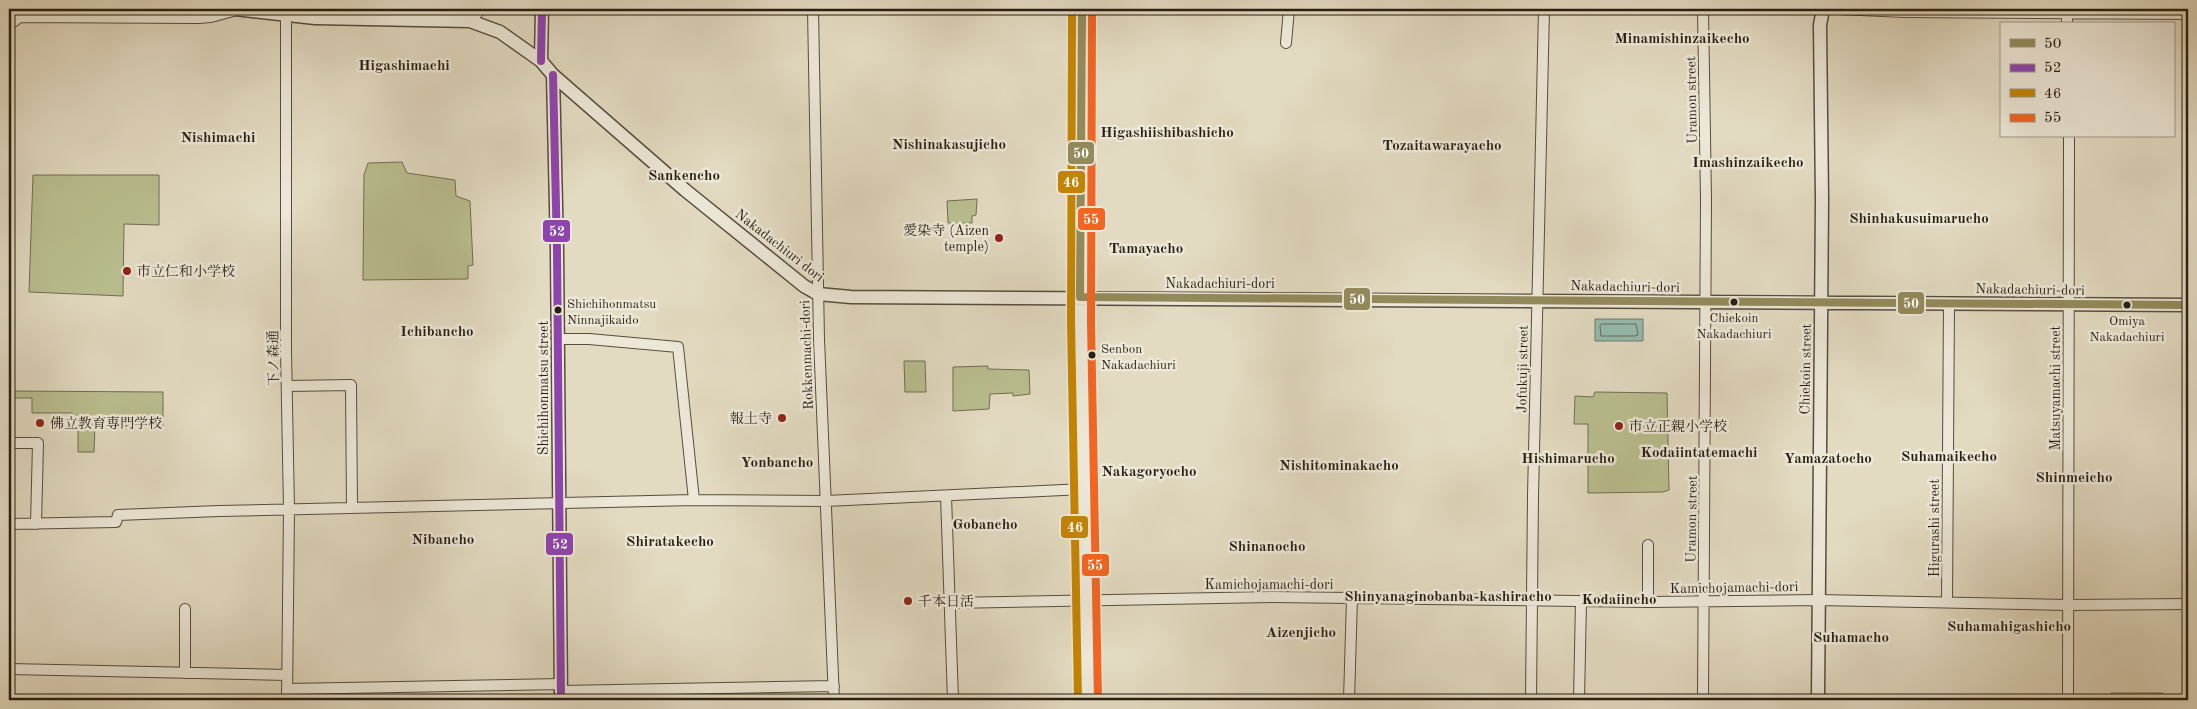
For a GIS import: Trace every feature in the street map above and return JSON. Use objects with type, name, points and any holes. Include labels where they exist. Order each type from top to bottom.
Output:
[{"type":"street","points":[[9,25],[20,17],[198,18],[211,17],[236,9]]},
{"type":"street","name":"Nakadachiuri dori","points":[[236,9],[286,16],[315,13],[470,21],[500,32],[541,61],[553,75],[686,190],[804,286],[818,294],[851,297],[1080,297]]},
{"type":"street","points":[[470,21],[481,9]]},
{"type":"street","points":[[541,61],[542,9]]},
{"type":"street","name":"Rokkenmachi-dori","points":[[813,9],[818,294],[834,700]]},
{"type":"street","points":[[1082,9],[1080,297],[1088,700]]},
{"type":"street","points":[[1286,43],[1289,9]]},
{"type":"street","name":"Jofukuji street","points":[[1531,700],[1537,300],[1544,9]]},
{"type":"street","name":"Uramon street","points":[[1703,9],[1705,303],[1703,700]]},
{"type":"street","name":"Chiekoin street","points":[[1818,700],[1821,303],[1820,25],[1823,9]]},
{"type":"street","points":[[1838,9],[2067,19],[2188,14]]},
{"type":"street","name":"下ノ森通","points":[[286,16],[289,509],[286,700]]},
{"type":"street","name":"Shichihonmatsu street","points":[[553,75],[562,692]]},
{"type":"street","name":"Matsuyamachi street","points":[[2068,700],[2069,138]]},
{"type":"street","name":"Nakadachiuri-dori","points":[[1080,297],[2188,305]]},
{"type":"street","name":"Higurashi street","points":[[1947,602],[1949,303]]},
{"type":"street","points":[[558,339],[589,339],[678,347],[694,500]]},
{"type":"street","points":[[287,386],[351,385],[352,508]]},
{"type":"street","points":[[9,443],[38,443],[36,524]]},
{"type":"street","points":[[9,524],[116,522],[118,515],[289,509],[694,500],[826,501],[1084,489]]},
{"type":"street","points":[[946,496],[953,700]]},
{"type":"street","points":[[1648,545],[1648,602]]},
{"type":"street","points":[[1349,700],[1352,598]]},
{"type":"street","name":"Kamichojamachi-dori","points":[[950,603],[1352,598],[1648,602],[1818,600],[2068,605],[2188,604]]},
{"type":"street","points":[[1579,700],[1580,601]]},
{"type":"street","points":[[185,610],[185,673]]},
{"type":"street","points":[[9,669],[287,675]]},
{"type":"street","points":[[286,689],[562,692],[834,686]]},
{"type":"street","points":[[672,689],[672,700]]},
{"type":"shaded area","points":[[402,162],[407,173],[455,180],[456,196],[470,201],[473,265],[468,266],[468,279],[363,280],[364,175],[368,163]]},
{"type":"shaded area","points":[[33,175],[159,175],[159,225],[124,224],[123,296],[29,292]]},
{"type":"shaded area","points":[[977,199],[976,215],[972,216],[972,223],[948,223],[947,201]]},
{"type":"shaded area","points":[[904,361],[925,361],[926,392],[905,392]]},
{"type":"shaded area","points":[[988,366],[988,369],[1029,370],[1030,394],[1013,396],[1013,393],[990,394],[989,409],[953,411],[953,367]]},
{"type":"shaded area","points":[[9,391],[163,392],[163,426],[95,426],[94,452],[78,452],[78,430],[72,430],[72,413],[32,413],[32,398],[9,398]]},
{"type":"shaded area","points":[[1595,392],[1667,393],[1669,490],[1663,492],[1588,493],[1588,424],[1574,424],[1575,396],[1593,397]]},
{"type":"shaded area","points":[[2111,693],[2163,693],[2162,700],[2111,700]]},
{"type":"water","points":[[1595,319],[1643,319],[1643,341],[1595,341]]},
{"type":"transit line","name":"52","points":[[541,61],[542,9]]},
{"type":"transit line","name":"46","points":[[1072,9],[1071,322],[1078,700]]},
{"type":"transit line","name":"50","points":[[1080,297],[1082,9]]},
{"type":"transit line","name":"55","points":[[1092,9],[1091,322],[1098,700]]},
{"type":"transit line","name":"52","points":[[553,75],[557,250],[561,700]]},
{"type":"transit line","name":"50","points":[[1080,297],[2188,305]]},
{"type":"place","name":"愛染寺 (Aizen temple)","points":[[999,238]]},
{"type":"place","name":"市立仁和小学校","points":[[127,271]]},
{"type":"place","name":"Chiekoin Nakadachiuri","points":[[1734,302]]},
{"type":"place","name":"Omiya Nakadachiuri","points":[[2127,305]]},
{"type":"place","name":"Shichihonmatsu Ninnajikaido","points":[[558,310]]},
{"type":"place","name":"Senbon Nakadachiuri","points":[[1092,355]]},
{"type":"place","name":"報土寺","points":[[782,418]]},
{"type":"place","name":"佛立教育専門学校","points":[[40,423]]},
{"type":"place","name":"市立正親小学校","points":[[1619,426]]},
{"type":"place","name":"千本日活","points":[[908,601]]},
{"type":"district","name":"Minamishinzaikecho","points":[[1682,38]]},
{"type":"district","name":"Higashimachi","points":[[404,65]]},
{"type":"district","name":"Higashiishibashicho","points":[[1167,132]]},
{"type":"district","name":"Nishimachi","points":[[218,137]]},
{"type":"district","name":"Nishinakasujicho","points":[[949,144]]},
{"type":"district","name":"Tozaitawarayacho","points":[[1442,145]]},
{"type":"district","name":"Imashinzaikecho","points":[[1748,162]]},
{"type":"district","name":"Sankencho","points":[[684,175]]},
{"type":"district","name":"Shinhakusuimarucho","points":[[1919,218]]},
{"type":"district","name":"Tamayacho","points":[[1146,248]]},
{"type":"district","name":"Ichibancho","points":[[437,331]]},
{"type":"district","name":"Kodaiintatemachi","points":[[1699,452]]},
{"type":"district","name":"Suhamaikecho","points":[[1949,456]]},
{"type":"district","name":"Hishimarucho","points":[[1568,458]]},
{"type":"district","name":"Yamazatocho","points":[[1828,458]]},
{"type":"district","name":"Yonbancho","points":[[777,462]]},
{"type":"district","name":"Nishitominakacho","points":[[1339,465]]},
{"type":"district","name":"Nakagoryocho","points":[[1149,471]]},
{"type":"district","name":"Shinmeicho","points":[[2074,477]]},
{"type":"district","name":"Gobancho","points":[[985,524]]},
{"type":"district","name":"Nibancho","points":[[443,539]]},
{"type":"district","name":"Shiratakecho","points":[[670,541]]},
{"type":"district","name":"Shinanocho","points":[[1267,546]]},
{"type":"district","name":"Shinyanaginobanba-kashiracho","points":[[1448,596]]},
{"type":"district","name":"Kodaiincho","points":[[1619,599]]},
{"type":"district","name":"Suhamahigashicho","points":[[2009,626]]},
{"type":"district","name":"Aizenjicho","points":[[1301,632]]},
{"type":"district","name":"Suhamacho","points":[[1851,637]]}]
